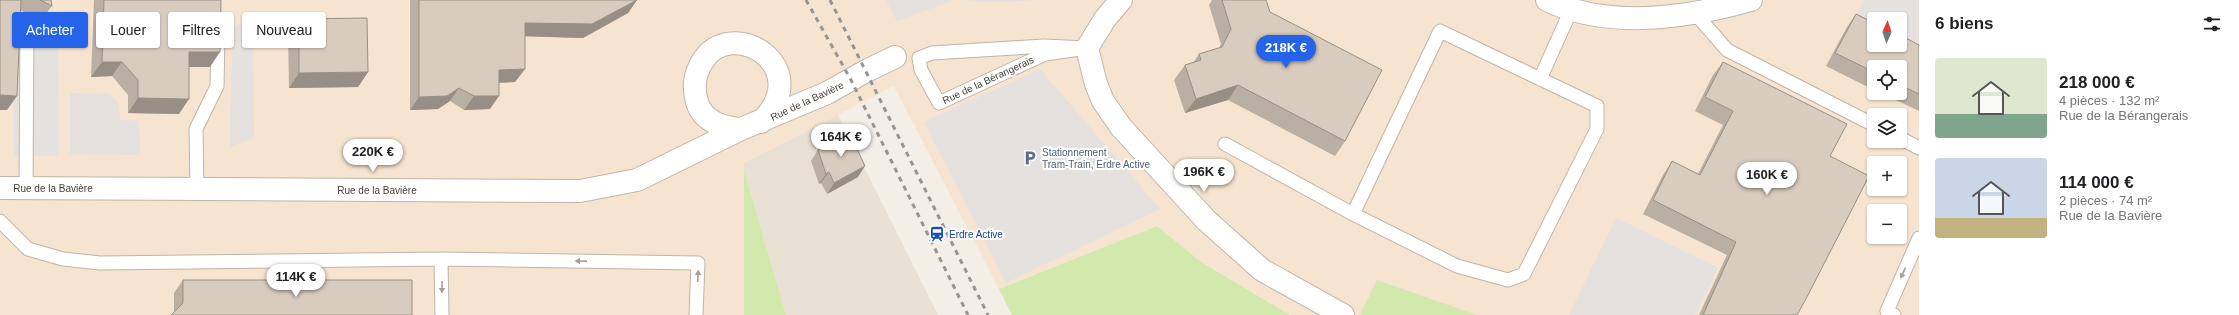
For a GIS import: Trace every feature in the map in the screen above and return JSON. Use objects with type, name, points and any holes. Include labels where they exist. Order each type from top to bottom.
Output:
[{"type":"street","points":[[1121,0],[1105,19],[1087,48],[1096,84],[1104,101],[1121,127],[1206,220],[1262,270],[1343,315]]},
{"type":"street","points":[[1547,0],[1571,10],[1626,18],[1662,17],[1750,0]]},
{"type":"street","name":"Rue de la Bavière","points":[[0,188],[580,191],[637,180],[751,126],[827,94],[874,66],[895,57]]},
{"type":"lane","points":[[1540,79],[1571,10]]},
{"type":"lane","points":[[1694,12],[1727,50],[1867,121]]},
{"type":"lane","points":[[1225,144],[1353,214],[1457,266],[1508,280],[1524,274],[1597,129],[1597,106],[1440,31],[1353,214]]},
{"type":"lane","name":"Rue de la Bérangerais","points":[[1044,46],[1087,48],[1045,54],[939,103],[921,70],[919,58],[932,53],[1044,46]]},
{"type":"lane","points":[[26,188],[27,48]]},
{"type":"lane","points":[[197,189],[196,129],[217,86],[218,48]]},
{"type":"lane","points":[[895,57],[919,58]]},
{"type":"lane","points":[[1907,142],[1919,148]]},
{"type":"lane","points":[[0,221],[28,249],[63,259],[100,263],[441,259],[698,264],[696,315]]},
{"type":"lane","points":[[1894,315],[1887,310],[1919,238]]},
{"type":"lane","points":[[441,259],[442,315]]},
{"type":"shaded area","points":[[0,0],[1919,0],[1919,315],[1477,315],[1377,280],[1360,315],[1290,315],[1201,262],[1157,226],[999,289],[894,86],[744,163],[744,315],[0,315]]},
{"type":"shaded area","points":[[886,0],[954,0],[897,21]]},
{"type":"shaded area","points":[[962,0],[1039,0],[992,2]]},
{"type":"shaded area","points":[[1864,0],[1919,0],[1919,44],[1907,38],[1907,12],[1867,12],[1867,20],[1857,15]]},
{"type":"shaded area","points":[[242,24],[242,48],[253,48],[254,138],[230,147],[232,48],[234,48],[234,27]]},
{"type":"shaded area","points":[[13,48],[58,48],[59,156],[14,156]]},
{"type":"shaded area","name":"Stationnement Tram-Train, Erdre Active","points":[[1040,69],[1160,209],[1006,283],[924,122]]},
{"type":"shaded area","points":[[70,93],[108,94],[118,102],[120,120],[139,121],[140,155],[70,154]]},
{"type":"shaded area","points":[[838,115],[938,315],[786,315],[744,170],[744,163]]},
{"type":"shaded area","points":[[1616,218],[1718,268],[1695,315],[1569,315]]},
{"type":"green space","points":[[744,170],[786,315],[744,315]]},
{"type":"green space","points":[[1157,226],[1201,262],[1290,315],[1012,315],[999,289]]},
{"type":"green space","points":[[1377,280],[1477,315],[1360,315]]},
{"type":"building","points":[[0,0],[21,0],[20,12],[12,12],[12,48],[19,48],[17,96],[0,95]]},
{"type":"building","points":[[40,0],[51,0],[52,6]]},
{"type":"building","points":[[104,0],[221,0],[221,12],[168,12],[168,48],[220,48],[220,52],[189,52],[189,99],[138,98],[138,80],[122,62],[102,62],[102,48],[160,48],[160,12],[104,12]]},
{"type":"building","points":[[419,0],[637,0],[592,24],[525,23],[525,69],[499,70],[499,96],[474,96],[459,88],[447,96],[419,97]]},
{"type":"building","points":[[1222,0],[1266,0],[1270,12],[1382,70],[1345,141],[1238,85],[1196,99],[1185,65],[1201,60],[1199,54],[1222,47],[1231,29]]},
{"type":"building","points":[[1856,14],[1867,20],[1867,52],[1907,52],[1907,39],[1919,45],[1919,94],[1907,88],[1907,60],[1867,60],[1867,69],[1835,53]]},
{"type":"building","points":[[367,18],[368,72],[299,73],[299,48],[326,48],[326,19]]},
{"type":"building","points":[[1723,62],[1847,124],[1830,156],[1867,175],[1867,180],[1797,315],[1703,315],[1736,242],[1653,200],[1672,161],[1700,175],[1733,111],[1705,97]]},
{"type":"building","points":[[850,134],[865,166],[834,183],[829,172],[826,174],[818,150]]},
{"type":"building","points":[[183,280],[412,280],[412,315],[171,315],[183,303]]},
{"type":"railway","points":[[806,0],[851,80],[968,315]]},
{"type":"railway","points":[[830,0],[988,315]]},
{"type":"place","name":"Stationnement Tram-Train, Erdre Active","points":[[1030,158]]},
{"type":"place","name":"Erdre Active","points":[[937,234]]}]
